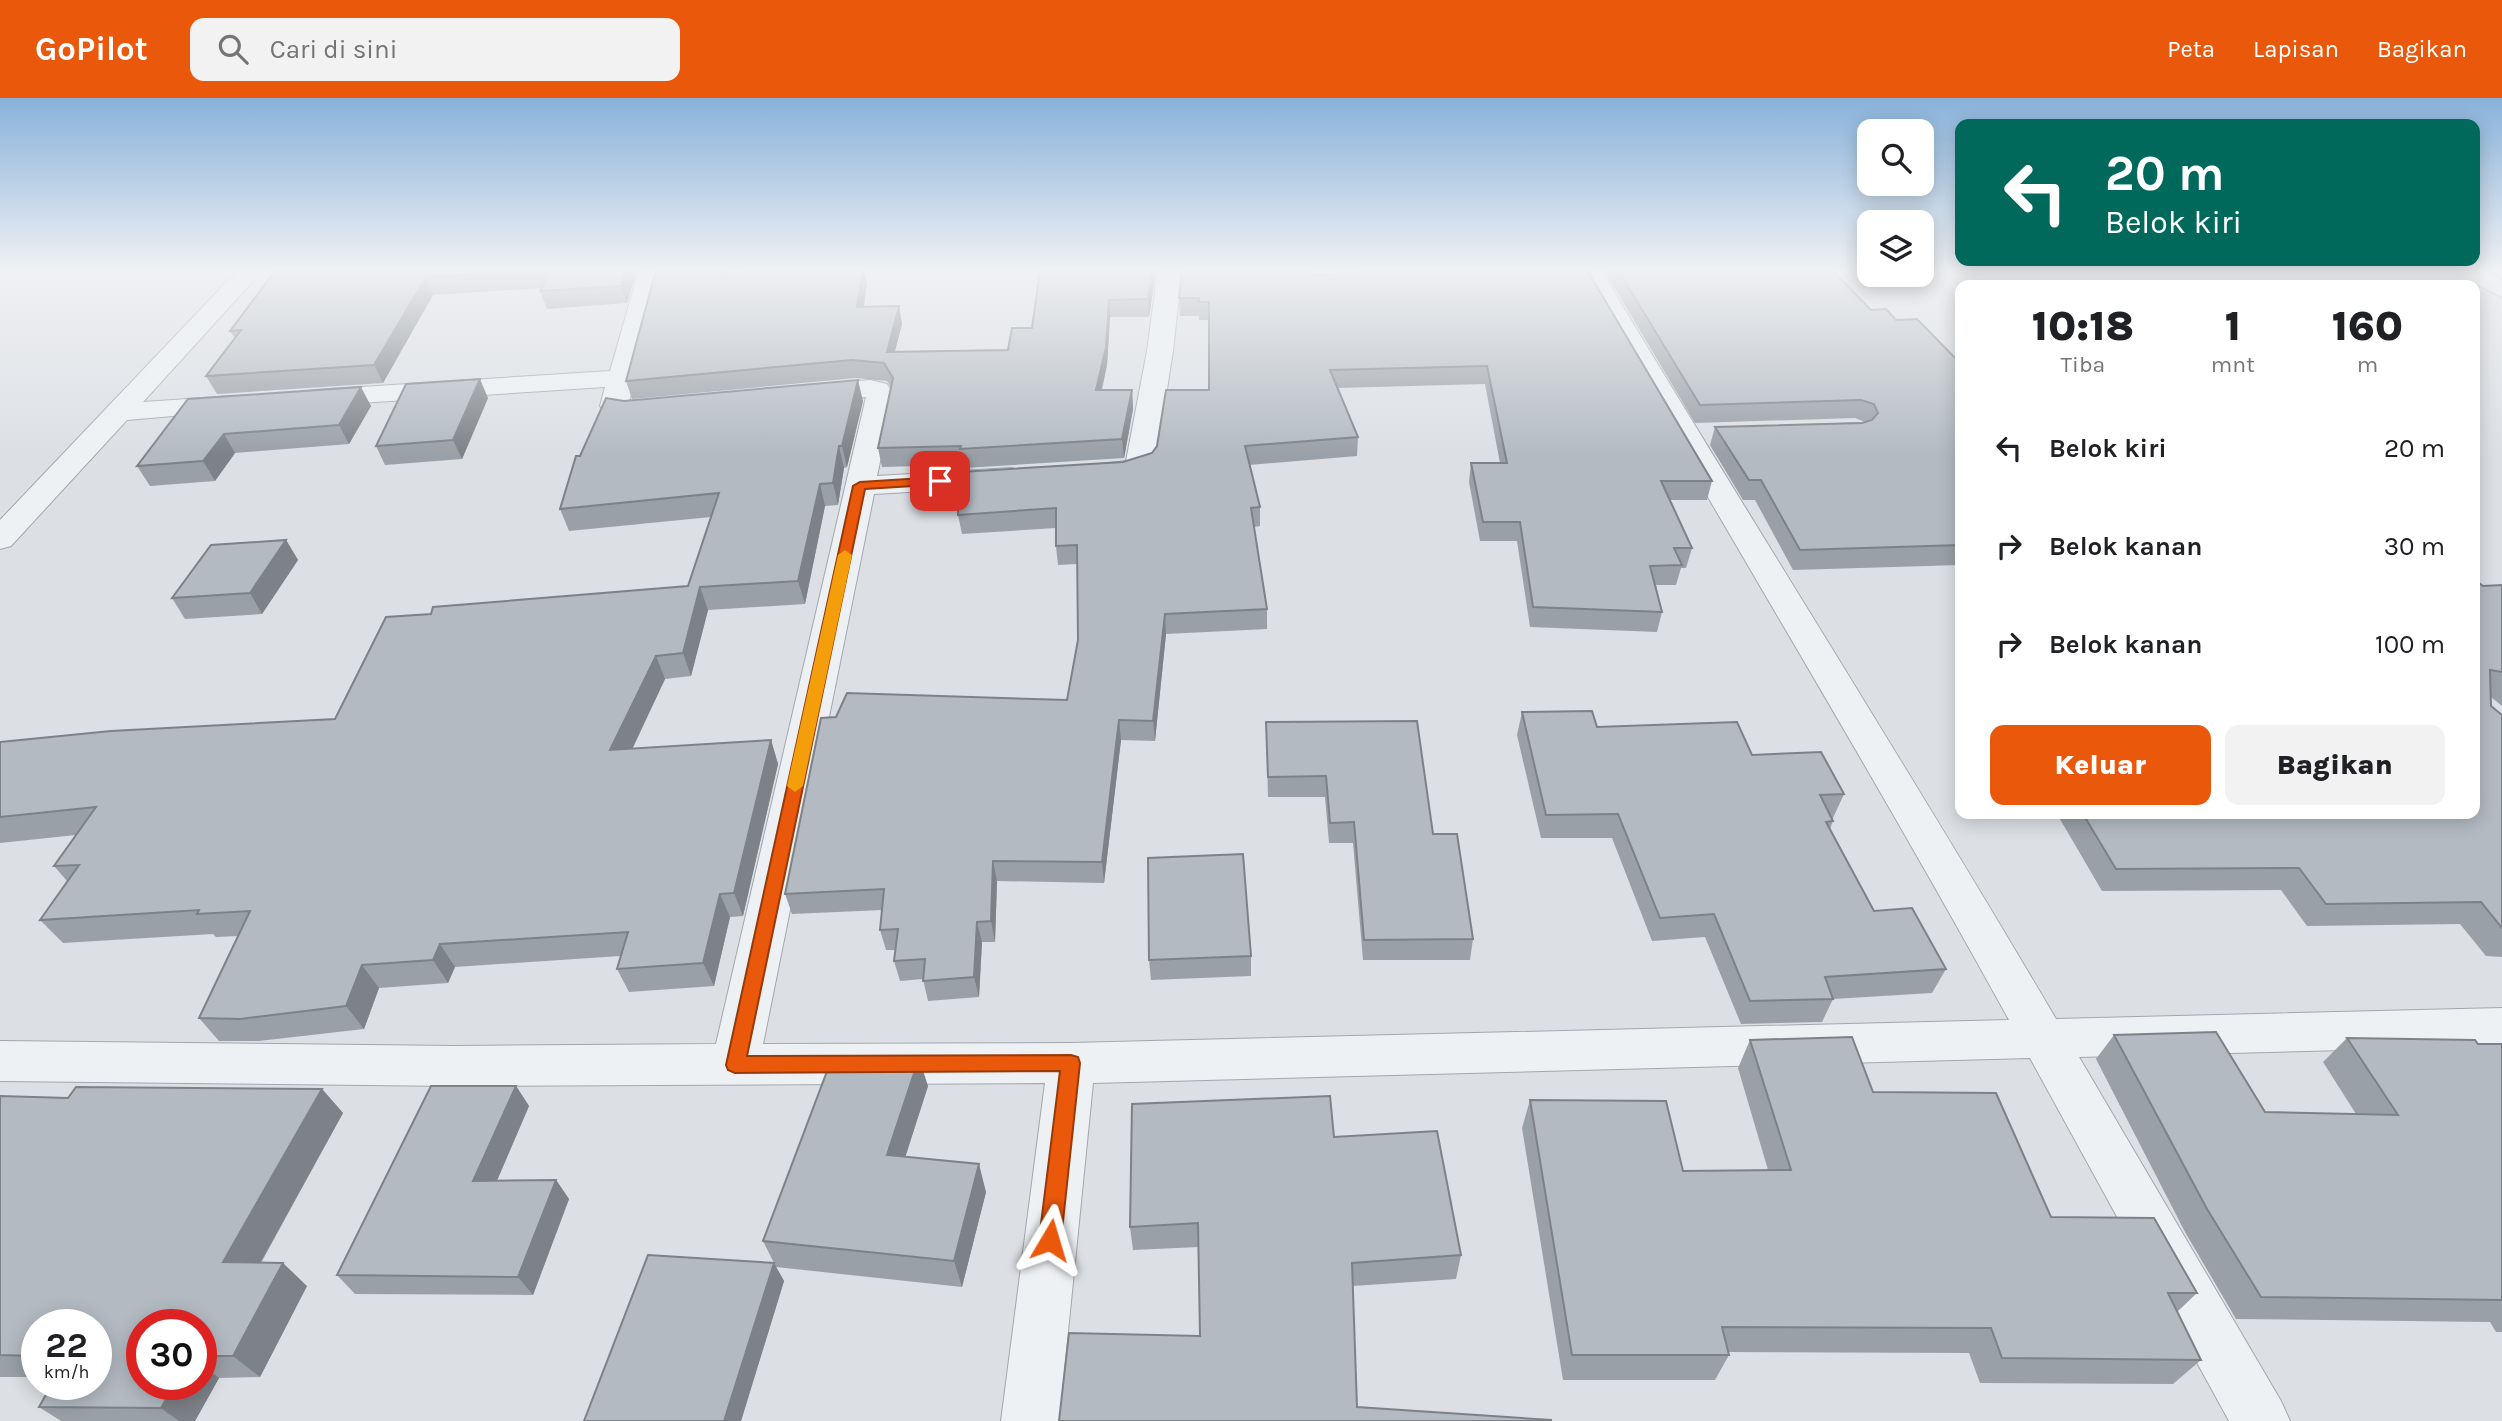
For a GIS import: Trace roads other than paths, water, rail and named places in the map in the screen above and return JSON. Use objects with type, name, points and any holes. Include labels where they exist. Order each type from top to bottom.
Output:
[{"type":"street","points":[[0,539],[194,332]]},
{"type":"street","points":[[634,332],[614,406],[616,409],[631,411],[684,405]]},
{"type":"street","points":[[860,486],[1124,470],[1140,465],[1162,332]]},
{"type":"street","points":[[1630,332],[1698,435],[2261,1421]]},
{"type":"street","points":[[120,412],[622,378]]},
{"type":"street","points":[[735,1065],[880,396],[877,390],[870,388],[777,397]]},
{"type":"street","points":[[0,1061],[455,1066],[1071,1063],[2502,1027]]},
{"type":"street","points":[[1030,1421],[1071,1063]]}]
